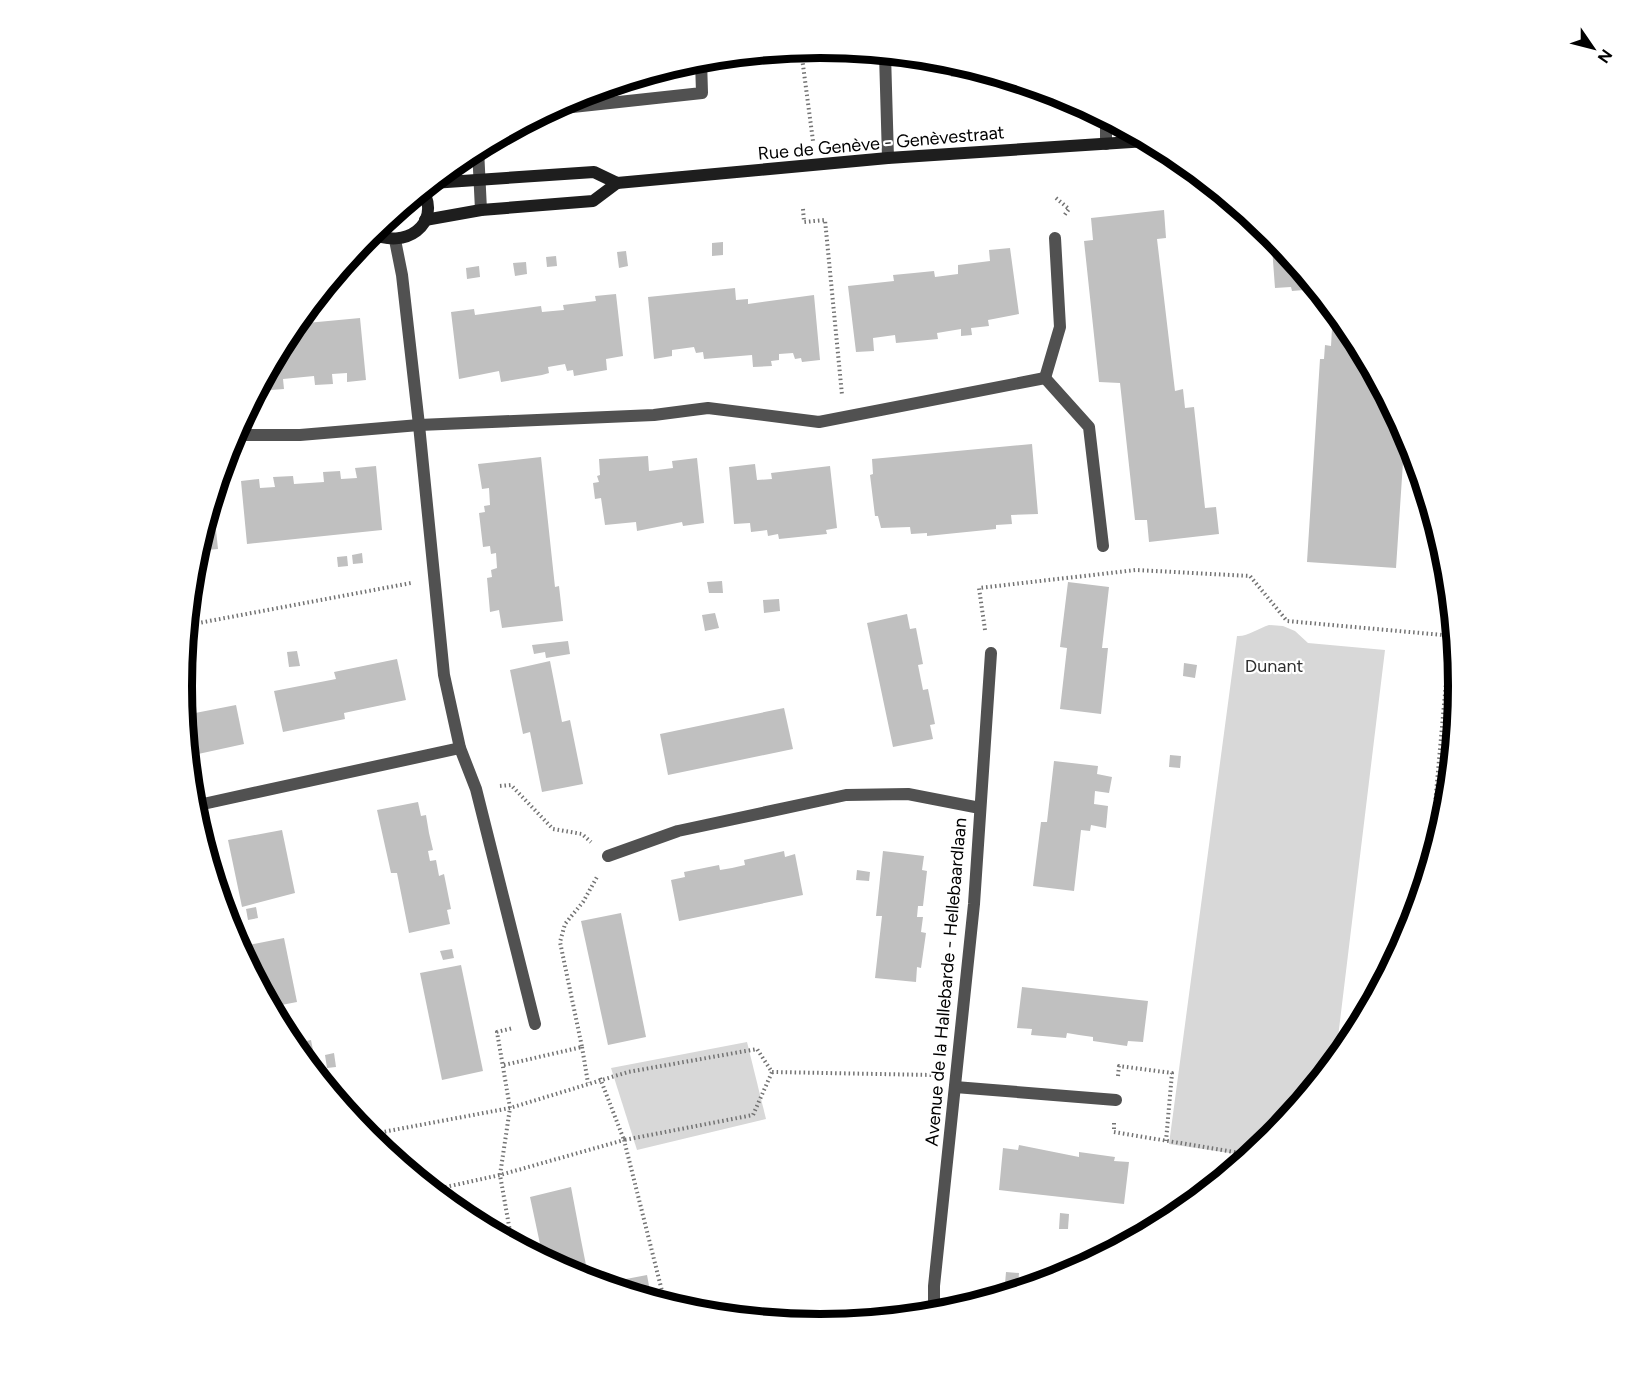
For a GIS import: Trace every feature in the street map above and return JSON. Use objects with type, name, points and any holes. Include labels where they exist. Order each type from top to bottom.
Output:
[{"type":"street","points":[[885,62],[888,158]]},
{"type":"street","points":[[579,106],[702,93],[701,70]]},
{"type":"street","points":[[1106,127],[1106,144]]},
{"type":"street","name":"Rue de Genève - Genèvestraat","points":[[446,182],[594,172],[617,183],[888,158],[1132,142]]},
{"type":"street","points":[[478,160],[481,210]]},
{"type":"street","points":[[425,220],[481,210],[593,201],[617,183]]},
{"type":"street","points":[[381,237],[395,240],[412,234],[425,220],[428,207],[425,198]]},
{"type":"street","points":[[1045,378],[1060,327],[1054,238]]},
{"type":"street","points":[[395,240],[401,267],[444,675],[460,748],[476,789],[535,1024]]},
{"type":"street","points":[[245,435],[300,435],[418,425],[654,415],[708,408],[819,422],[1045,378]]},
{"type":"street","points":[[1045,378],[1089,427],[1103,546]]},
{"type":"street","name":"Avenue de la Hallebarde - Hellebaardlaan","points":[[934,1304],[974,904],[991,653]]},
{"type":"street","points":[[204,804],[460,748]]},
{"type":"street","points":[[608,856],[678,831],[846,795],[908,794],[980,808]]},
{"type":"street","points":[[955,1082],[1116,1100]]},
{"type":"path","points":[[802,59],[816,165]]},
{"type":"path","points":[[1056,198],[1069,209],[1058,223]]},
{"type":"path","points":[[803,209],[804,222],[825,220],[844,416]]},
{"type":"path","points":[[991,653],[982,619],[979,588],[1136,570],[1250,576],[1287,621],[1446,635]]},
{"type":"path","points":[[196,623],[433,578]]},
{"type":"path","points":[[1434,816],[1448,679]]},
{"type":"path","points":[[476,789],[511,786],[553,829],[582,834],[608,856],[583,903],[565,924],[560,942]]},
{"type":"path","points":[[510,1232],[500,1175],[510,1108],[497,1032],[535,1024]]},
{"type":"path","points":[[582,1047],[588,1083]]},
{"type":"path","points":[[378,1133],[510,1108],[600,1078],[757,1049],[772,1072]]},
{"type":"path","points":[[1143,1068],[1172,1073],[1166,1141]]},
{"type":"path","points":[[772,1072],[955,1082]]},
{"type":"path","points":[[442,1188],[500,1175],[624,1140],[753,1115],[772,1072]]},
{"type":"path","points":[[600,1078],[624,1140],[663,1294]]},
{"type":"path","points":[[1137,1136],[1241,1153]]},
{"type":"green space","name":"Dunant","points":[[1269,625],[1283,626],[1295,631],[1308,643],[1385,650],[1337,1043],[1293,1101],[1240,1154],[1169,1144],[1237,636],[1249,634]]},
{"type":"green space","points":[[747,1042],[766,1119],[637,1150],[611,1068]]},
{"type":"building","points":[[950,73],[965,76],[951,77]]},
{"type":"building","points":[[1164,210],[1166,238],[1157,239],[1175,391],[1183,389],[1185,408],[1194,407],[1205,508],[1216,507],[1219,534],[1149,542],[1147,520],[1135,520],[1120,383],[1099,382],[1084,241],[1093,240],[1091,218]]},
{"type":"building","points":[[723,242],[723,255],[712,256],[712,243]]},
{"type":"building","points":[[1010,248],[1019,314],[988,320],[989,326],[971,328],[972,335],[961,336],[961,329],[937,333],[938,339],[896,343],[895,335],[873,338],[874,351],[856,352],[848,286],[894,281],[893,275],[934,271],[935,277],[958,274],[958,265],[990,261],[989,250]]},
{"type":"building","points":[[1272,250],[1307,290],[1292,291],[1291,287],[1275,288]]},
{"type":"building","points":[[626,251],[628,266],[619,268],[617,252]]},
{"type":"building","points":[[556,256],[557,266],[547,267],[546,257]]},
{"type":"building","points":[[526,262],[527,274],[515,276],[513,263]]},
{"type":"building","points":[[479,266],[480,277],[467,279],[466,268]]},
{"type":"building","points":[[735,288],[736,300],[748,299],[748,304],[814,295],[820,360],[802,362],[801,358],[795,359],[793,353],[779,354],[779,360],[771,361],[772,366],[753,367],[752,355],[704,359],[703,352],[696,353],[694,347],[672,350],[672,356],[654,359],[648,297]]},
{"type":"building","points":[[616,294],[623,356],[606,359],[607,370],[574,376],[573,370],[567,371],[565,364],[548,367],[549,373],[542,375],[501,382],[499,371],[459,379],[451,312],[474,309],[475,315],[541,306],[542,312],[564,310],[563,305],[596,301],[595,296]]},
{"type":"building","points":[[360,318],[366,380],[347,382],[347,373],[332,374],[333,384],[315,385],[314,376],[283,379],[284,389],[267,390],[309,323]]},
{"type":"building","points":[[1332,323],[1384,409],[1404,453],[1396,568],[1307,562],[1320,359],[1324,359],[1325,345],[1331,346]]},
{"type":"building","points":[[1032,444],[1038,514],[1011,515],[1012,524],[996,525],[996,529],[927,536],[927,533],[911,534],[910,527],[881,528],[878,516],[875,516],[870,475],[873,474],[872,459]]},
{"type":"building","points":[[648,456],[649,471],[673,468],[672,461],[697,458],[704,523],[683,526],[682,522],[637,531],[636,522],[605,525],[601,498],[595,499],[593,483],[599,482],[597,476],[600,475],[599,459]]},
{"type":"building","points":[[541,457],[555,587],[559,586],[563,621],[502,628],[499,610],[490,612],[487,578],[492,577],[491,570],[497,568],[496,553],[491,554],[490,546],[483,547],[479,513],[485,512],[484,506],[490,505],[489,488],[482,489],[478,464]]},
{"type":"building","points":[[755,464],[757,480],[772,479],[771,473],[830,466],[837,528],[826,530],[827,534],[779,539],[778,534],[768,536],[767,530],[751,532],[750,523],[734,524],[729,467]]},
{"type":"building","points":[[376,466],[382,530],[247,544],[241,481],[259,479],[260,488],[275,487],[273,477],[293,476],[294,484],[324,482],[323,472],[340,471],[341,479],[357,478],[355,468]]},
{"type":"building","points":[[215,521],[218,549],[208,550]]},
{"type":"building","points":[[362,553],[363,563],[353,564],[352,555]]},
{"type":"building","points":[[347,556],[348,566],[338,567],[337,557]]},
{"type":"building","points":[[722,581],[723,593],[709,593],[707,582]]},
{"type":"building","points":[[1068,582],[1109,587],[1102,648],[1108,648],[1101,714],[1060,709],[1067,648],[1060,647]]},
{"type":"building","points":[[779,599],[780,611],[764,613],[763,600]]},
{"type":"building","points":[[715,613],[719,628],[705,631],[702,615]]},
{"type":"building","points":[[907,614],[910,629],[916,628],[923,664],[918,665],[923,690],[928,689],[935,724],[930,725],[933,739],[893,747],[867,623]]},
{"type":"building","points":[[568,641],[570,654],[546,658],[545,652],[534,654],[532,645]]},
{"type":"building","points":[[297,651],[300,666],[289,667],[287,652]]},
{"type":"building","points":[[397,659],[406,700],[344,713],[345,719],[283,732],[274,691],[336,679],[334,672]]},
{"type":"building","points":[[550,661],[562,722],[570,720],[583,784],[542,792],[530,732],[523,734],[510,670]]},
{"type":"building","points":[[1184,663],[1197,665],[1195,678],[1183,676]]},
{"type":"building","points":[[236,705],[244,744],[197,754],[193,713]]},
{"type":"building","points":[[784,708],[793,749],[668,775],[660,734]]},
{"type":"building","points":[[1170,755],[1181,756],[1180,768],[1169,767]]},
{"type":"building","points":[[1054,761],[1098,766],[1097,774],[1112,777],[1109,793],[1095,791],[1094,804],[1108,806],[1106,828],[1091,825],[1090,831],[1081,830],[1074,891],[1033,886],[1041,822],[1047,822]]},
{"type":"building","points":[[418,802],[421,816],[426,815],[433,850],[428,851],[430,861],[436,860],[439,876],[444,874],[451,909],[447,910],[450,924],[409,933],[397,873],[391,873],[377,810]]},
{"type":"building","points":[[282,830],[295,893],[242,907],[228,840]]},
{"type":"building","points":[[784,851],[785,857],[795,854],[803,895],[679,921],[671,880],[685,877],[684,872],[719,865],[720,870],[732,868],[745,865],[744,860]]},
{"type":"building","points":[[883,851],[924,856],[922,870],[927,871],[923,906],[918,906],[917,917],[923,917],[921,932],[926,933],[921,968],[917,967],[916,982],[875,978],[882,916],[876,916]]},
{"type":"building","points":[[857,870],[870,872],[869,881],[856,880]]},
{"type":"building","points":[[256,907],[258,918],[248,920],[246,909]]},
{"type":"building","points":[[621,913],[646,1037],[608,1045],[581,921]]},
{"type":"building","points":[[284,938],[297,1002],[280,1005],[248,945]]},
{"type":"building","points":[[452,949],[454,958],[443,960],[440,951]]},
{"type":"building","points":[[461,965],[483,1071],[442,1080],[420,973]]},
{"type":"building","points":[[1022,987],[1148,1001],[1143,1042],[1128,1041],[1127,1046],[1093,1041],[1093,1037],[1067,1033],[1066,1038],[1031,1035],[1032,1029],[1017,1028]]},
{"type":"building","points":[[311,1040],[315,1059],[303,1042]]},
{"type":"building","points":[[334,1053],[336,1067],[327,1068],[325,1055]]},
{"type":"building","points":[[1019,1145],[1079,1157],[1079,1152],[1115,1157],[1114,1161],[1129,1162],[1124,1204],[999,1190],[1003,1148],[1018,1150]]},
{"type":"building","points":[[571,1187],[587,1270],[541,1249],[530,1197]]},
{"type":"building","points":[[1060,1213],[1069,1214],[1068,1229],[1059,1229]]},
{"type":"building","points":[[1006,1272],[1019,1273],[1018,1282],[1005,1284]]},
{"type":"building","points":[[647,1275],[650,1291],[627,1283],[626,1279]]}]
